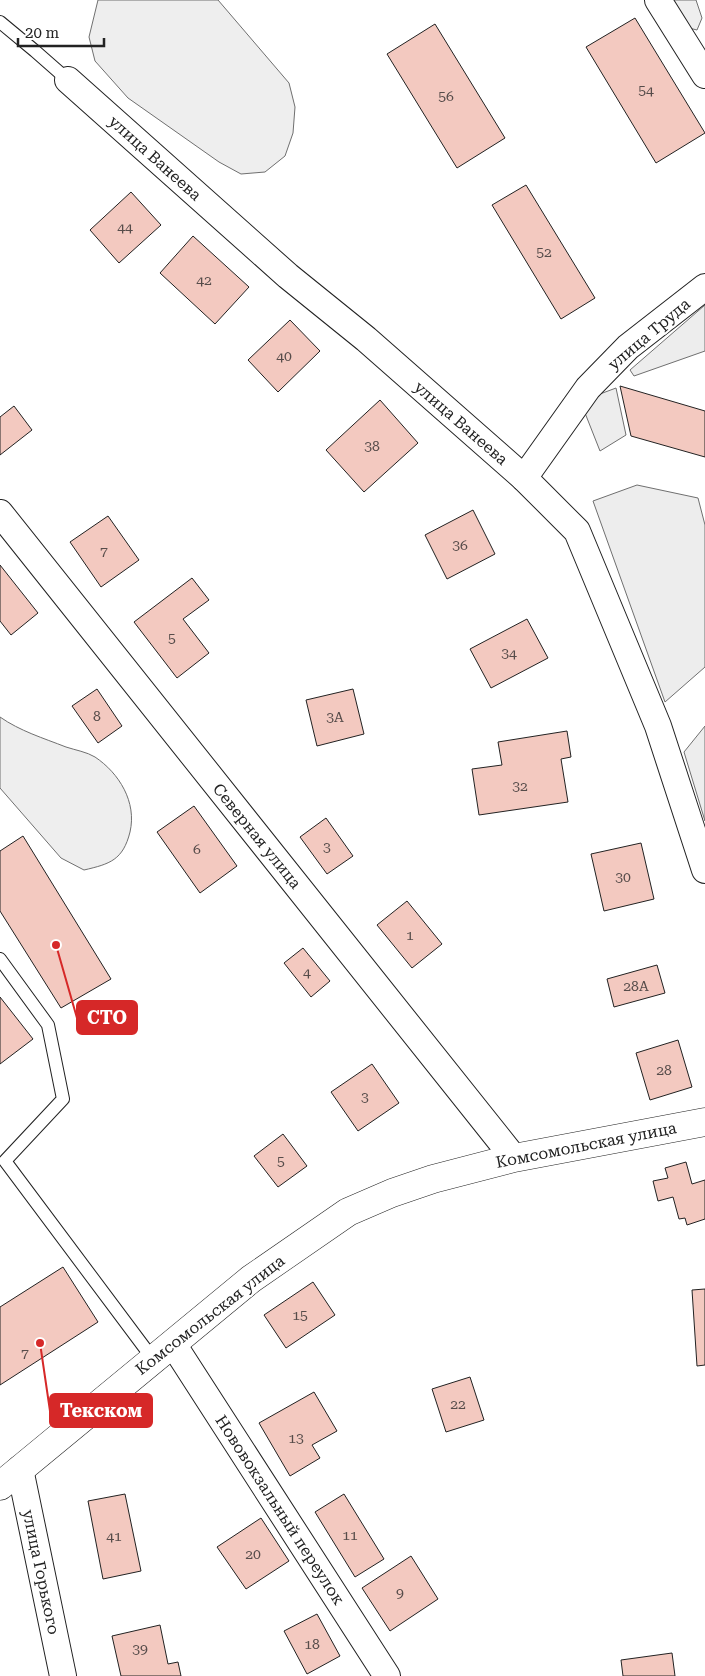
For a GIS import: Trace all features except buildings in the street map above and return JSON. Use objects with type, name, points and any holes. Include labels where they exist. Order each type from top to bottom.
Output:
[{"type":"street","points":[[658,0],[705,75]]},
{"type":"street","name":"улица Ванеева","points":[[68,80],[288,276],[366,339],[524,478],[577,531],[658,726],[705,870]]},
{"type":"street","name":"улица Труда","points":[[524,478],[588,388],[628,347],[705,287]]},
{"type":"street","name":"Северная улица","points":[[0,513],[514,1158]]},
{"type":"street","name":"Комсомольская улица","points":[[10,1478],[250,1279],[348,1212],[392,1193],[433,1179],[514,1158],[705,1122]]},
{"type":"street","name":"Нововокзальный переулок","points":[[163,1352],[387,1676]]},
{"type":"street","name":"улица Горького","points":[[10,1478],[63,1676]]},
{"type":"lane","points":[[0,22],[68,80]]},
{"type":"lane","points":[[0,958],[48,1025],[63,1099],[4,1161],[163,1352]]},
{"type":"shaded area","points":[[98,0],[218,0],[289,83],[295,107],[293,133],[285,156],[265,172],[241,174],[219,162],[128,98],[95,61],[89,37]]},
{"type":"shaded area","points":[[665,0],[696,0],[702,18],[697,30],[685,27]]},
{"type":"shaded area","points":[[705,305],[705,351],[634,376],[630,370]]},
{"type":"shaded area","points":[[616,388],[626,435],[600,451],[585,413],[600,394]]},
{"type":"shaded area","points":[[637,485],[698,498],[705,525],[705,667],[665,702],[593,501]]},
{"type":"shaded area","points":[[0,717],[32,734],[92,755],[112,771],[124,789],[131,810],[130,832],[124,849],[119,855],[108,863],[84,870],[61,858],[0,788]]},
{"type":"shaded area","points":[[705,726],[705,821],[684,752]]},
{"type":"place","name":"СТО","points":[[56,945]]},
{"type":"place","name":"Текском","points":[[40,1343]]}]
